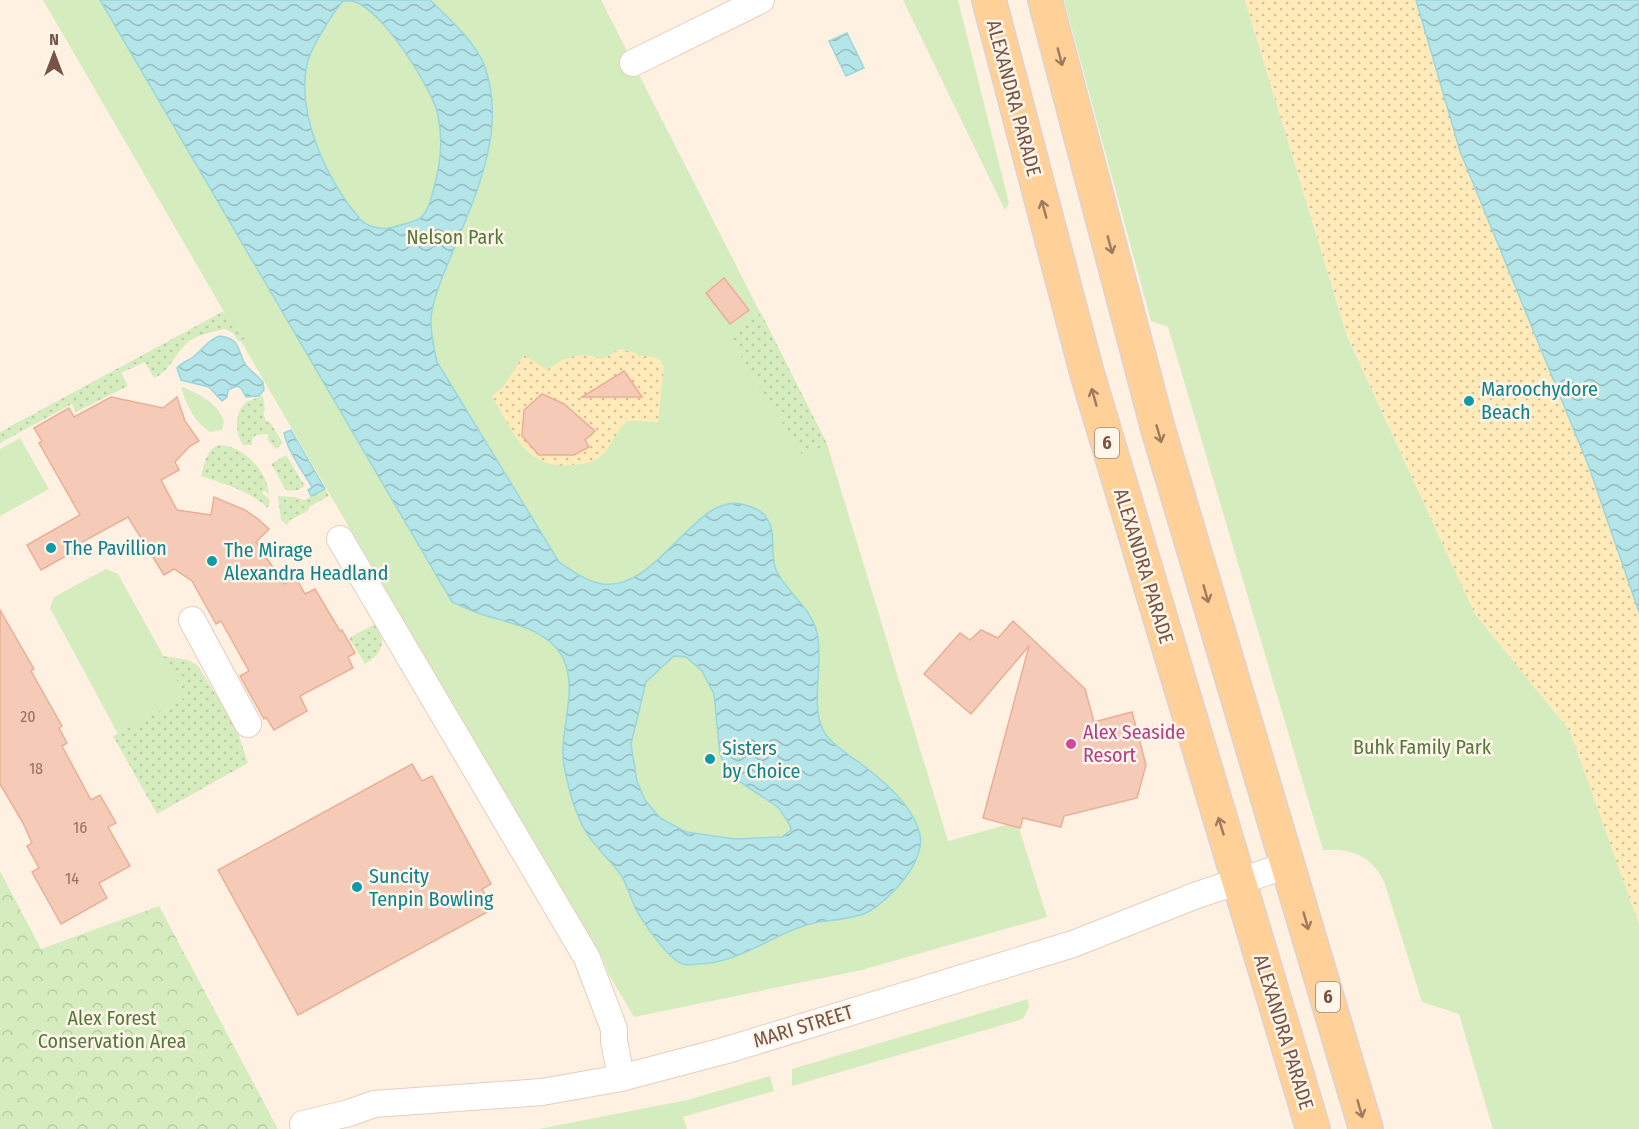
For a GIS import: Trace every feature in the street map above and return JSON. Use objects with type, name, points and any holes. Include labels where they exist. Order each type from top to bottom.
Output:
[{"type":"main road","name":"ALEXANDRA PARADE","points":[[989,0],[1087,373],[1313,1129]]},
{"type":"main road","name":"6","points":[[1045,0],[1158,429],[1366,1129]]},
{"type":"street","points":[[633,63],[760,0]]},
{"type":"street","points":[[340,539],[587,958],[614,1029],[621,1078]]},
{"type":"street","points":[[192,620],[248,724]]},
{"type":"street","name":"MARI STREET","points":[[303,1124],[349,1113],[374,1104],[542,1092],[621,1078],[728,1050],[1072,944],[1197,895],[1289,865]]},
{"type":"green space","name":"Nelson Park","points":[[43,0],[601,0],[827,444],[948,841],[1017,822],[1047,917],[862,970],[634,1017],[609,975],[603,959],[458,715]]},
{"type":"green space","points":[[903,0],[958,0],[1009,203],[1005,210]]},
{"type":"green space","name":"Buhk Family Park","points":[[1064,0],[1245,0],[1347,336],[1475,614],[1570,731],[1639,924],[1639,1129],[1493,1129],[1459,1014],[1422,1002],[1385,884],[1380,875],[1361,856],[1344,851],[1323,850],[1168,327],[1151,321]]},
{"type":"green space","points":[[222,312],[229,315],[247,337],[239,342],[233,333],[225,329],[197,337],[182,348],[160,375],[154,378],[145,362],[121,373],[128,386],[76,412],[72,404],[0,443],[0,432]]},
{"type":"green space","points":[[761,313],[827,444],[803,456],[729,337]]},
{"type":"green space","points":[[181,388],[207,400],[217,409],[224,421],[222,430],[210,432],[204,428],[189,407]]},
{"type":"green space","points":[[263,396],[265,410],[263,412],[266,421],[270,422],[283,443],[276,449],[267,439],[269,434],[256,435],[252,439],[252,445],[243,445],[238,435],[237,418],[241,408],[248,401]]},
{"type":"green space","points":[[20,438],[49,489],[0,516],[0,449]]},
{"type":"green space","points":[[218,445],[236,449],[245,454],[259,468],[267,485],[269,494],[264,490],[262,493],[270,500],[268,508],[245,493],[201,476],[208,454]]},
{"type":"green space","points":[[286,455],[305,486],[298,490],[287,491],[271,464]]},
{"type":"green space","points":[[325,489],[329,496],[309,507],[308,511],[290,520],[287,525],[281,520],[278,496],[304,500]]},
{"type":"green space","points":[[106,569],[118,574],[186,697],[118,734],[50,608],[54,597]]},
{"type":"green space","points":[[375,624],[381,636],[381,647],[376,656],[365,664],[349,638]]},
{"type":"green space","points":[[163,656],[188,660],[198,666],[236,727],[248,763],[157,814],[113,736],[186,697]]},
{"type":"green space","name":"Alex Forest Conservation Area","points":[[0,871],[41,949],[159,906],[278,1129],[0,1129]]},
{"type":"green space","points":[[1028,999],[1029,1007],[1023,1019],[792,1086],[792,1069]]},
{"type":"green space","points":[[770,1076],[774,1091],[683,1117],[687,1129],[539,1129],[687,1100]]},
{"type":"sand","name":"Maroochydore Beach","points":[[1245,0],[1416,0],[1460,151],[1589,467],[1639,609],[1639,924],[1570,731],[1475,614],[1347,335]]},
{"type":"sand","points":[[620,349],[636,353],[639,357],[643,355],[659,359],[664,366],[658,422],[626,422],[606,451],[599,458],[588,463],[556,465],[532,455],[522,446],[492,396],[503,387],[524,355],[547,370],[573,356],[587,355],[602,359]]},
{"type":"water","points":[[100,0],[430,0],[469,40],[485,67],[491,91],[490,140],[478,187],[432,309],[432,340],[437,362],[559,562],[585,578],[602,584],[622,582],[641,573],[708,513],[724,505],[741,504],[763,514],[771,528],[776,570],[810,615],[817,633],[819,656],[817,696],[819,720],[823,730],[836,745],[890,788],[912,815],[921,841],[919,853],[911,870],[888,897],[863,914],[804,926],[738,956],[718,962],[689,965],[677,961],[658,942],[642,919],[621,875],[590,838],[575,808],[564,766],[569,682],[562,656],[555,646],[536,632],[452,602]],"holes":[[[343,1],[352,1],[364,7],[390,33],[416,69],[438,115],[440,160],[429,204],[419,219],[392,228],[372,226],[360,219],[336,186],[310,125],[305,84],[307,64],[322,32]],[[674,656],[686,657],[702,671],[714,694],[720,754],[728,774],[778,807],[791,830],[782,837],[735,839],[686,832],[660,818],[645,800],[637,781],[631,744],[646,682]]]},
{"type":"water","points":[[1416,0],[1639,0],[1639,612],[1589,467],[1460,151]]},
{"type":"water","points":[[847,33],[864,68],[846,76],[829,41]]},
{"type":"water","points":[[220,336],[235,342],[245,364],[263,382],[264,390],[259,396],[246,397],[241,388],[237,386],[228,390],[227,397],[222,401],[209,387],[181,380],[177,368]]},
{"type":"water","points":[[291,430],[325,489],[311,496],[308,490],[312,487],[286,440],[284,433]]},
{"type":"building","points":[[724,278],[749,310],[730,324],[706,293]]},
{"type":"building","points":[[624,371],[642,397],[582,397]]},
{"type":"building","points":[[542,394],[564,404],[595,431],[585,440],[589,447],[574,455],[539,455],[522,436],[524,410]]},
{"type":"building","name":"The Mirage Alexandra Headland","points":[[111,397],[163,408],[177,397],[185,421],[199,441],[190,446],[175,462],[179,470],[161,480],[177,510],[211,515],[214,497],[245,510],[258,519],[269,529],[256,542],[284,584],[296,578],[305,594],[315,589],[355,653],[348,657],[353,668],[300,696],[307,711],[274,730],[266,717],[264,719],[240,676],[249,671],[221,621],[216,624],[192,581],[174,569],[164,575],[128,517],[73,547],[75,551],[41,570],[27,545],[80,515],[39,443],[42,441],[34,428],[69,408],[74,417]]},
{"type":"building","points":[[0,610],[34,669],[31,671],[62,726],[59,728],[67,743],[62,746],[91,800],[100,795],[116,823],[108,827],[130,866],[99,883],[107,898],[61,924],[32,872],[39,868],[27,846],[32,843],[0,784]]},
{"type":"building","name":"Alex Seaside Resort","points":[[1013,621],[1085,689],[1094,722],[1132,712],[1146,765],[1137,798],[1064,816],[1061,827],[1023,818],[1020,828],[983,818],[1029,646],[971,714],[924,674],[960,633],[970,640],[981,630],[998,638]]},
{"type":"building","name":"Suncity Tenpin Bowling","points":[[412,764],[422,781],[432,776],[491,884],[482,889],[493,909],[298,1015],[218,870]]},
{"type":"place","name":"Maroochydore Beach","points":[[1469,401]]},
{"type":"place","name":"The Pavillion","points":[[51,548]]},
{"type":"place","name":"The Mirage Alexandra Headland","points":[[212,561]]},
{"type":"place","name":"Alex Seaside Resort","points":[[1071,744]]},
{"type":"place","name":"Sisters by Choice","points":[[710,759]]},
{"type":"place","name":"Suncity Tenpin Bowling","points":[[357,887]]}]
